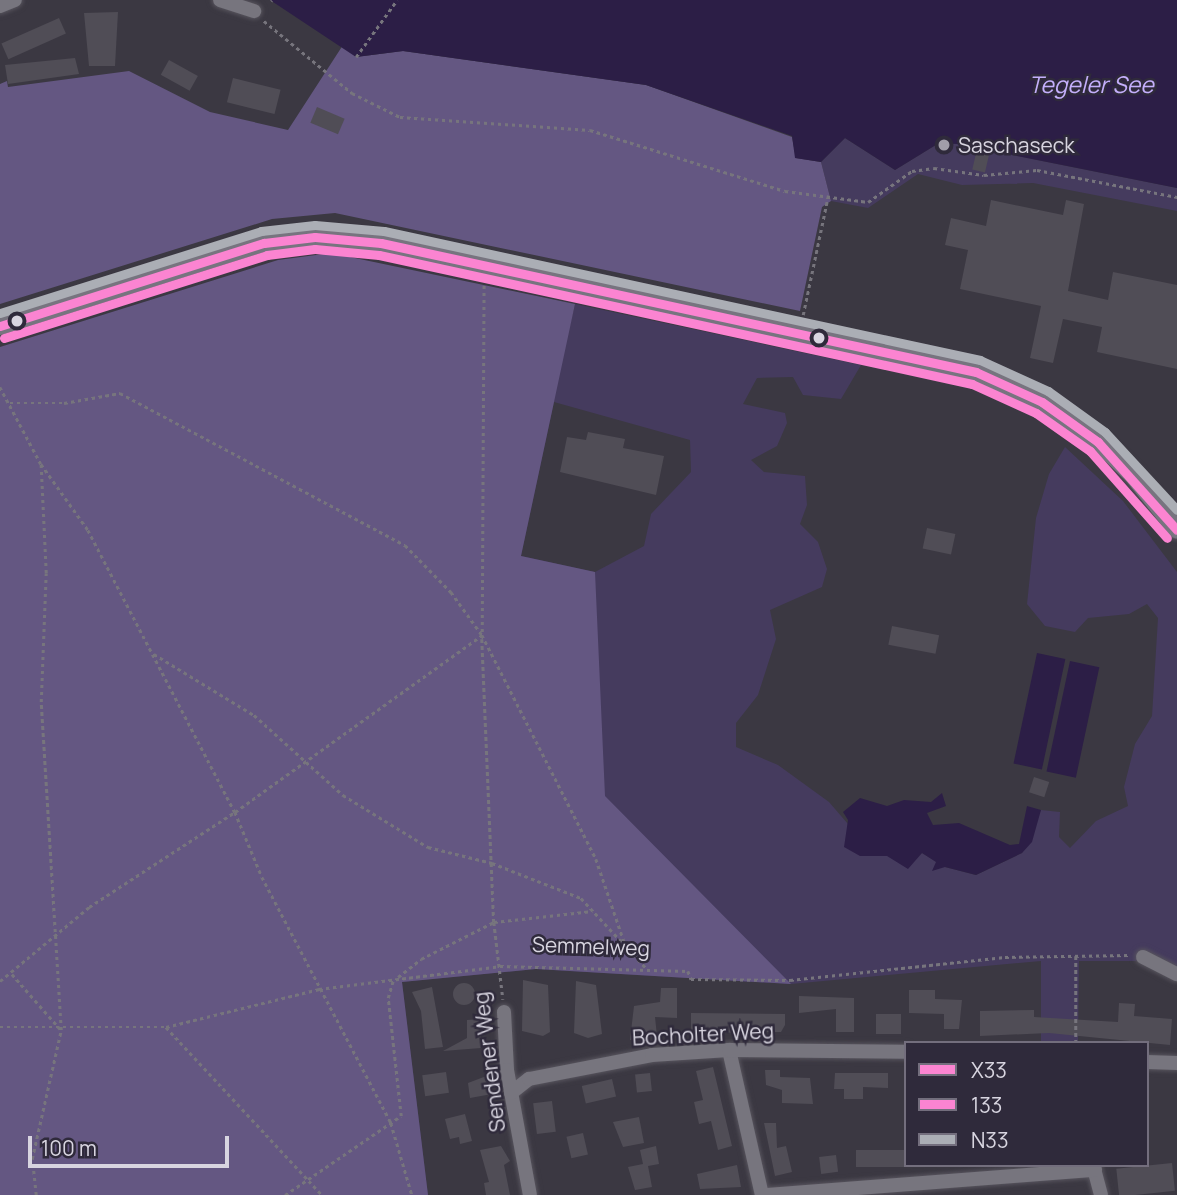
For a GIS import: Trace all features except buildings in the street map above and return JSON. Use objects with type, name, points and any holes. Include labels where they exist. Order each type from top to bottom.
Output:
[{"type":"main road","points":[[0,326],[264,243],[315,237],[381,243],[976,372],[1041,402],[1090,436],[1133,475],[1177,530]]},
{"type":"street","points":[[0,6],[15,0]]},
{"type":"street","points":[[220,0],[254,11]]},
{"type":"street","points":[[1143,957],[1177,974]]},
{"type":"street","name":"Sendener Weg","points":[[504,1012],[510,1093],[530,1195]]},
{"type":"street","points":[[729,1050],[765,1195],[1094,1168],[1101,1195]]},
{"type":"street","name":"Bocholter Weg","points":[[510,1093],[528,1079],[593,1065],[729,1050],[904,1052]]},
{"type":"street","points":[[1149,1062],[1177,1063]]},
{"type":"path","points":[[356,57],[397,0]]},
{"type":"path","points":[[254,11],[352,93],[400,117],[590,130],[785,191],[868,202],[912,172],[934,168],[984,175],[1037,170],[1177,197]]},
{"type":"path","points":[[803,316],[828,196]]},
{"type":"path","name":"Sendener Weg","points":[[484,280],[482,635],[494,922],[504,1012]]},
{"type":"path","points":[[0,387],[41,464],[88,530],[235,812],[319,989],[391,1123],[412,1195]]},
{"type":"path","points":[[10,403],[64,403],[120,393],[405,545],[451,592],[482,635],[596,859],[627,950]]},
{"type":"path","points":[[36,1195],[32,1159],[61,1030],[41,702],[46,573],[41,464]]},
{"type":"path","points":[[0,981],[12,974],[89,907],[235,812],[482,635]]},
{"type":"path","points":[[152,653],[254,715],[343,795],[428,847],[492,863],[581,898],[646,969]]},
{"type":"path","points":[[285,1195],[401,1116],[388,998],[391,982],[421,959],[494,922],[592,911]]},
{"type":"path","points":[[1076,956],[1076,1041]]},
{"type":"path","name":"Semmelweg","points":[[0,1027],[61,1030],[166,1027],[319,989],[391,982],[405,975],[500,966],[688,971],[691,979],[790,980],[1005,957],[1143,957]]},
{"type":"path","points":[[12,974],[61,1030]]},
{"type":"path","points":[[166,1027],[322,1195]]},
{"type":"shaded area","points":[[343,45],[356,57],[403,51],[646,85],[792,137],[796,158],[821,162],[831,201],[822,207],[800,311],[335,213],[272,219],[0,304],[0,84],[7,81],[8,87],[129,71],[210,112],[288,130]]},
{"type":"shaded area","points":[[845,138],[895,170],[939,143],[958,144],[1177,188],[1177,211],[1033,183],[962,185],[918,174],[868,208],[831,201],[821,162]]},
{"type":"shaded area","points":[[331,253],[575,304],[521,556],[595,572],[605,796],[791,984],[536,969],[402,982],[428,1195],[0,1195],[0,347],[278,260]]},
{"type":"shaded area","points":[[575,304],[861,365],[841,399],[803,395],[793,377],[757,378],[743,404],[785,413],[787,423],[777,446],[751,460],[764,472],[805,476],[807,505],[800,524],[818,542],[827,569],[822,587],[770,610],[776,639],[758,695],[736,723],[736,747],[778,765],[829,802],[848,824],[847,831],[887,855],[912,859],[922,853],[945,867],[976,875],[1022,853],[1041,810],[1060,812],[1059,837],[1070,848],[1096,821],[1128,806],[1124,787],[1135,744],[1152,716],[1158,618],[1147,604],[1129,614],[1088,618],[1075,632],[1045,626],[1027,604],[1036,518],[1049,474],[1065,447],[1123,501],[1177,572],[1177,967],[1145,950],[1141,961],[1079,961],[1078,1041],[1041,1041],[1041,961],[791,984],[536,969],[402,982],[428,1195],[174,1195],[570,325]],"holes":[[[554,402],[690,440],[691,472],[651,514],[644,546],[595,572],[521,556]]]},
{"type":"water","name":"Tegeler See","points":[[270,0],[1177,0],[1177,188],[958,144],[939,143],[895,170],[845,138],[821,162],[795,158],[792,136],[646,85],[403,51],[356,57]]},
{"type":"water","points":[[1037,653],[1065,659],[1042,770],[1014,764]]},
{"type":"water","points":[[1070,661],[1099,667],[1076,778],[1047,772]]},
{"type":"water","points":[[942,793],[946,806],[927,813],[933,825],[959,823],[1010,845],[1019,844],[1027,806],[1041,810],[1032,842],[1022,853],[976,875],[945,867],[932,871],[936,862],[922,853],[908,869],[887,856],[860,856],[844,847],[848,820],[843,812],[860,798],[887,806],[904,800],[931,802]]},
{"type":"transit line","name":"N33","points":[[0,313],[261,231],[315,225],[384,231],[980,360],[1048,391],[1105,432],[1177,510]]},
{"type":"transit line","name":"X33","points":[[0,326],[264,243],[315,237],[381,243],[976,372],[1042,402],[1098,442],[1177,530]]},
{"type":"transit line","name":"133","points":[[4,338],[267,255],[315,249],[379,255],[972,384],[1036,413],[1090,451],[1167,538]]},
{"type":"place","name":"Saschaseck","points":[[944,145]]}]
